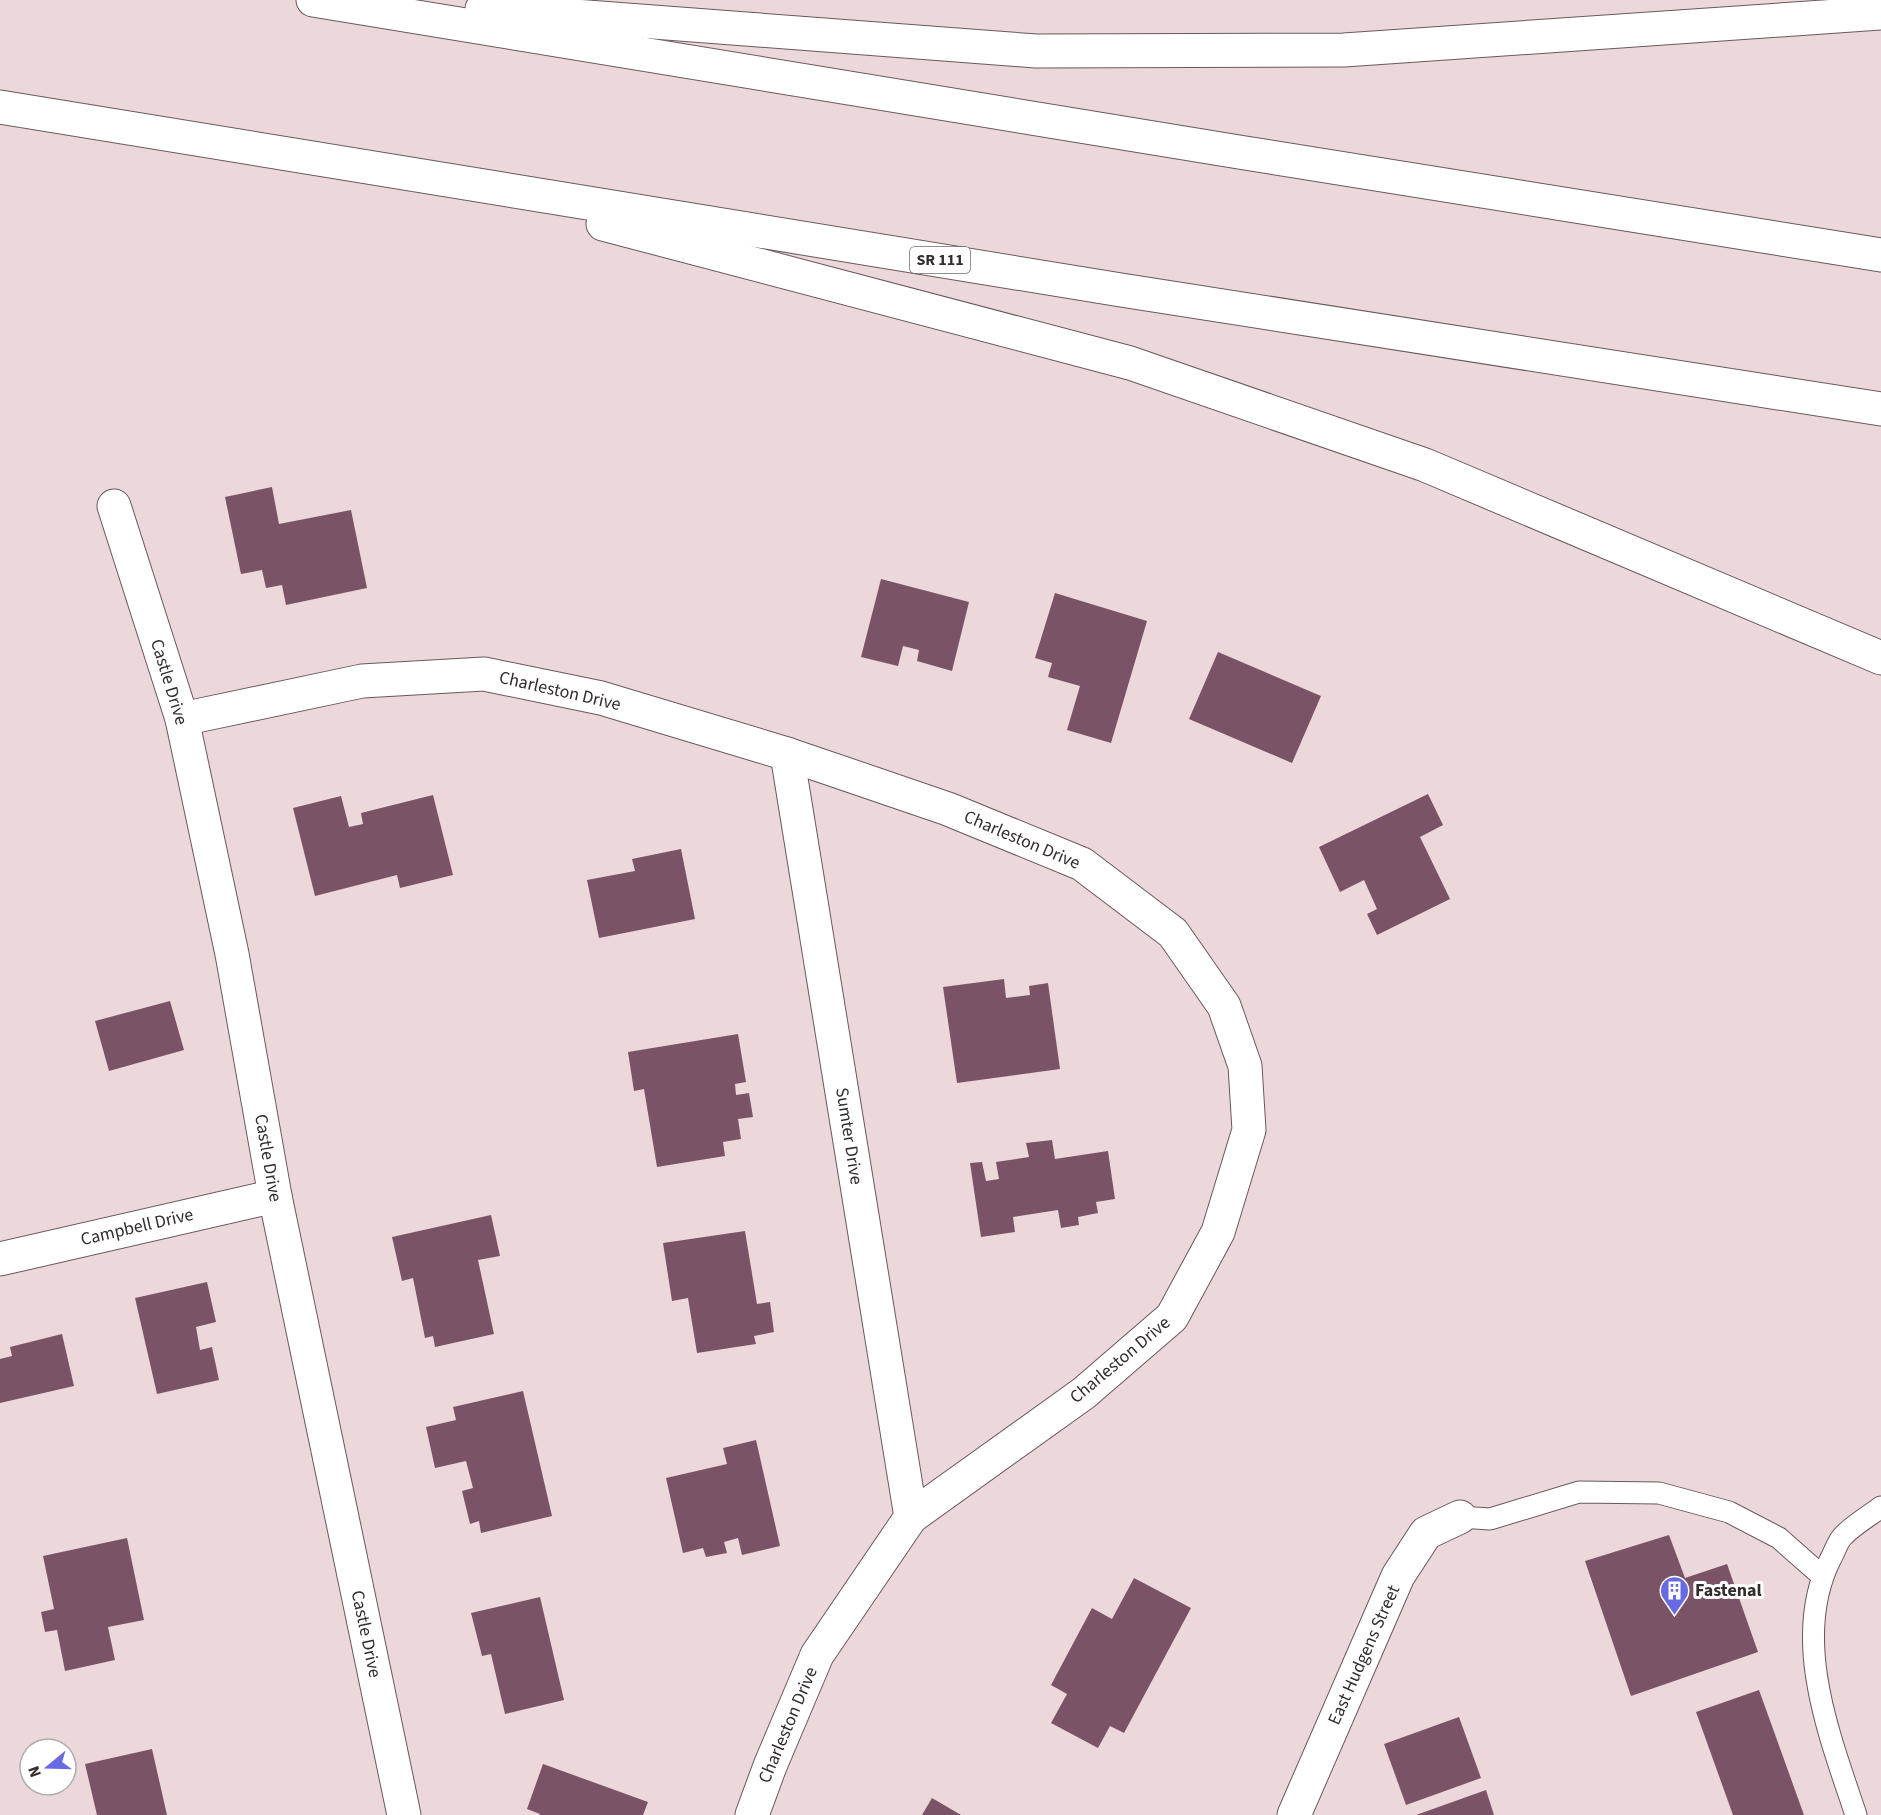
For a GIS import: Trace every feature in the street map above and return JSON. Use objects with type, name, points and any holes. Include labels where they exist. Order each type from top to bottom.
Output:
[{"type":"main road","points":[[313,0],[1233,152],[1881,255]]},
{"type":"main road","points":[[369,0],[1036,51],[1344,50],[1881,13]]},
{"type":"main road","name":"SR 111","points":[[0,107],[1121,290],[1881,409]]},
{"type":"main road","points":[[410,173],[1130,363],[1425,465],[1881,658]]},
{"type":"main road","name":"Castle Drive","points":[[114,506],[182,719],[232,954],[275,1196],[404,1815]]},
{"type":"main road","name":"Charleston Drive","points":[[182,719],[362,681],[484,674],[601,698],[787,754],[948,809],[1082,864],[1173,933],[1224,1006],[1245,1066],[1249,1130],[1218,1232],[1172,1317],[1084,1393],[911,1517],[818,1655],[770,1766],[752,1815]]},
{"type":"main road","name":"Sumter Drive","points":[[787,754],[911,1517]]},
{"type":"main road","name":"Campbell Drive","points":[[0,1259],[275,1196]]},
{"type":"main road","name":"East Hudgens Street","points":[[1294,1815],[1398,1576],[1426,1533],[1460,1517]]},
{"type":"lane","points":[[1460,1517],[1490,1519],[1579,1492],[1659,1493],[1730,1512],[1779,1538],[1822,1576]]},
{"type":"lane","points":[[1856,1815],[1829,1734],[1816,1675],[1813,1618],[1822,1576],[1843,1536],[1881,1508]]},
{"type":"building","points":[[272,487],[279,524],[351,510],[367,588],[286,605],[282,585],[266,588],[262,570],[241,574],[225,497]]},
{"type":"building","points":[[881,579],[969,602],[952,671],[917,661],[919,650],[903,646],[898,666],[861,657]]},
{"type":"building","points":[[1055,593],[1147,621],[1111,743],[1067,730],[1080,686],[1048,677],[1052,663],[1035,658]]},
{"type":"building","points":[[1218,652],[1321,696],[1292,763],[1189,719]]},
{"type":"building","points":[[1428,794],[1443,825],[1420,837],[1450,899],[1377,935],[1367,914],[1377,909],[1364,880],[1340,892],[1319,847]]},
{"type":"building","points":[[433,795],[453,875],[400,888],[397,875],[315,896],[293,808],[341,796],[349,827],[363,824],[361,813]]},
{"type":"building","points":[[681,849],[695,919],[599,938],[587,880],[635,871],[632,859]]},
{"type":"building","points":[[1004,979],[1006,998],[1030,995],[1029,986],[1048,983],[1060,1069],[957,1083],[943,987]]},
{"type":"building","points":[[170,1001],[184,1050],[109,1071],[95,1021]]},
{"type":"building","points":[[738,1034],[746,1082],[735,1084],[736,1095],[749,1093],[753,1117],[738,1119],[741,1139],[723,1142],[725,1156],[657,1167],[644,1089],[634,1091],[628,1052]]},
{"type":"building","points":[[1052,1140],[1055,1159],[1108,1151],[1115,1199],[1096,1202],[1098,1213],[1078,1217],[1079,1225],[1061,1228],[1058,1210],[1013,1217],[1015,1232],[981,1237],[970,1163],[982,1162],[986,1181],[999,1179],[996,1162],[1029,1157],[1026,1143]]},
{"type":"building","points":[[491,1215],[500,1256],[478,1260],[494,1334],[435,1347],[433,1336],[425,1338],[413,1278],[402,1281],[392,1237]]},
{"type":"building","points":[[745,1231],[757,1304],[770,1302],[774,1332],[754,1336],[756,1344],[697,1353],[688,1298],[672,1301],[663,1243]]},
{"type":"building","points":[[207,1282],[216,1322],[196,1327],[200,1350],[212,1347],[219,1380],[157,1394],[135,1298]]},
{"type":"building","points":[[62,1334],[74,1386],[0,1403],[0,1359],[12,1356],[10,1347]]},
{"type":"building","points":[[523,1391],[552,1516],[481,1533],[479,1521],[470,1524],[462,1491],[473,1488],[466,1461],[435,1468],[426,1427],[456,1420],[453,1407]]},
{"type":"building","points":[[756,1440],[780,1546],[742,1555],[738,1538],[724,1542],[727,1553],[706,1557],[703,1548],[683,1553],[666,1478],[727,1464],[723,1448]]},
{"type":"building","name":"Fastenal","points":[[1669,1535],[1685,1578],[1727,1564],[1758,1652],[1631,1696],[1585,1561]]},
{"type":"building","points":[[127,1538],[144,1620],[108,1627],[115,1660],[65,1671],[57,1630],[45,1632],[41,1612],[54,1609],[43,1556]]},
{"type":"building","points":[[1134,1578],[1191,1608],[1124,1733],[1110,1726],[1098,1748],[1051,1723],[1067,1694],[1051,1685],[1092,1608],[1112,1619]]},
{"type":"building","points":[[540,1597],[564,1700],[505,1714],[491,1654],[482,1656],[471,1613]]},
{"type":"building","points":[[1759,1690],[1804,1815],[1733,1815],[1696,1712]]},
{"type":"building","points":[[1459,1717],[1481,1778],[1406,1805],[1384,1744]]},
{"type":"building","points":[[152,1749],[167,1815],[97,1815],[85,1764]]},
{"type":"building","points":[[543,1764],[648,1802],[643,1815],[539,1815],[527,1809]]},
{"type":"building","points":[[1486,1790],[1494,1815],[1416,1815]]},
{"type":"building","points":[[932,1798],[961,1815],[922,1815]]},
{"type":"place","name":"Fastenal","points":[[1674,1616]]}]
